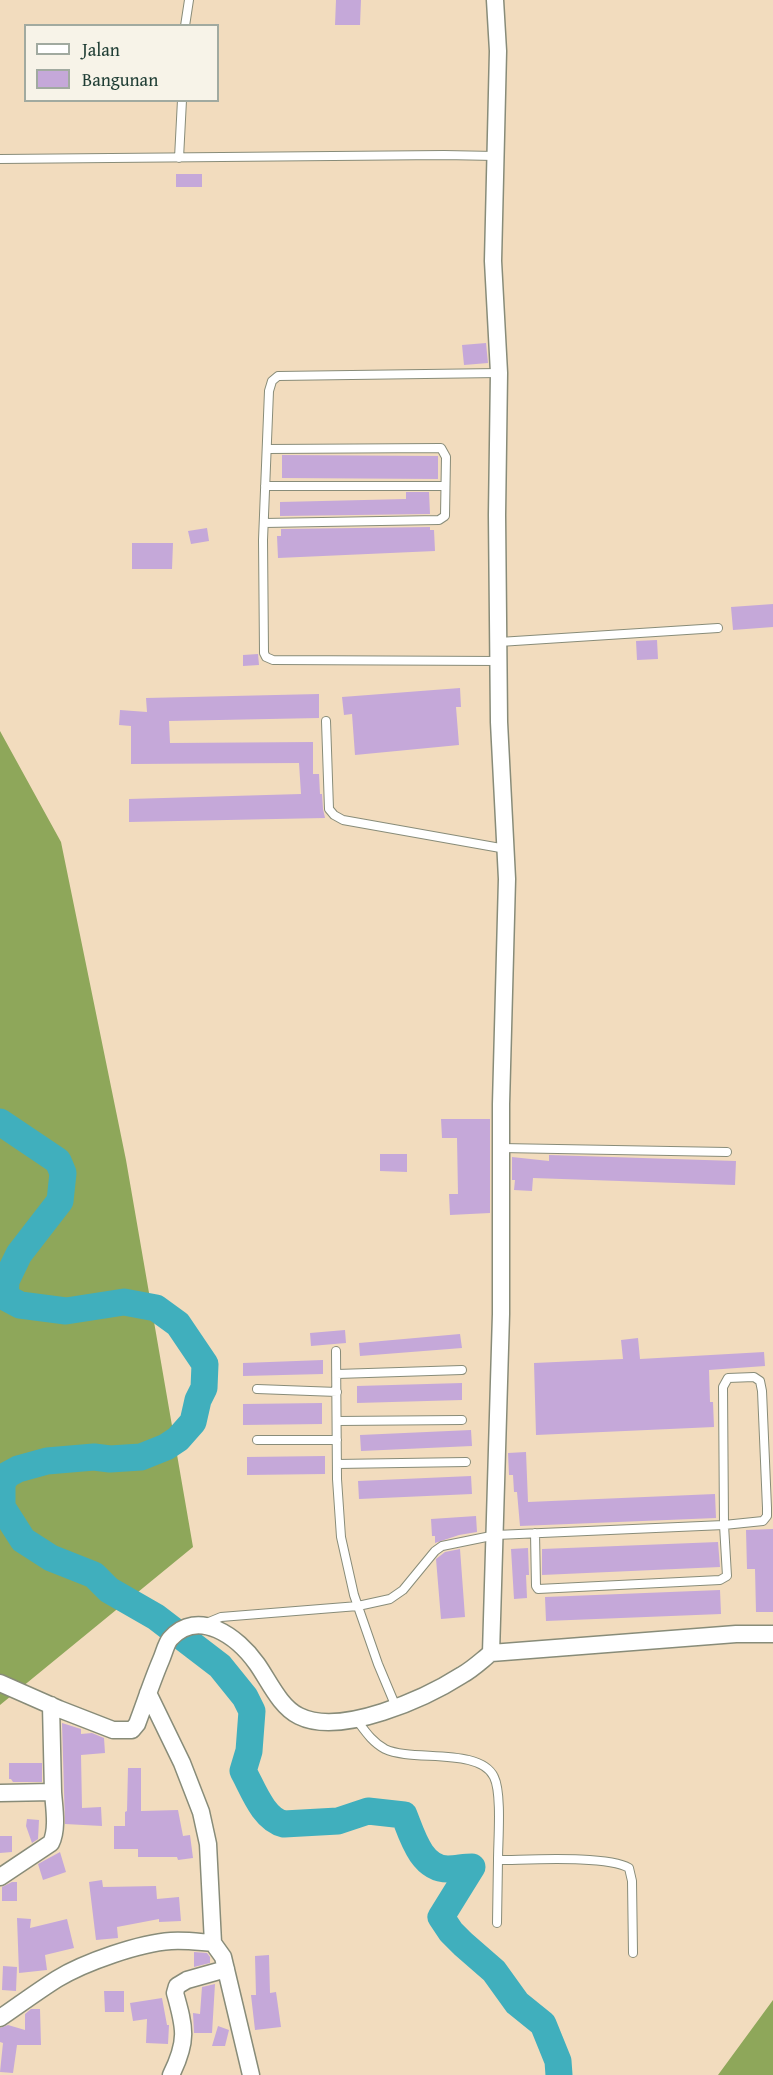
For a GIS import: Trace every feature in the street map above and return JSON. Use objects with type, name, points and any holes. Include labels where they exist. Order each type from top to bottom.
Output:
[{"type":"street","points":[[491,1653],[501,1314],[506,849],[499,722],[496,515],[499,373],[493,261],[498,51],[495,0]]},
{"type":"street","points":[[0,1683],[113,1730],[132,1730],[137,1724],[169,1640],[183,1628],[202,1624],[214,1626],[228,1635],[255,1660],[288,1710],[300,1717],[326,1722],[356,1719],[423,1697],[464,1675],[491,1653],[736,1634],[773,1634]]},
{"type":"street","points":[[148,1693],[182,1763],[201,1812],[208,1844],[213,1943],[223,1957],[251,2075]]},
{"type":"street","points":[[0,1877],[51,1843],[55,1829],[51,1705]]},
{"type":"street","points":[[0,1793],[53,1792]]},
{"type":"street","points":[[0,2018],[57,1979],[100,1960],[158,1943],[184,1941],[213,1943]]},
{"type":"street","points":[[171,2075],[181,2056],[184,2040],[175,1993],[177,1986],[187,1980],[226,1969]]},
{"type":"lane","points":[[185,24],[189,0]]},
{"type":"lane","points":[[179,158],[182,102]]},
{"type":"lane","points":[[0,159],[495,156]]},
{"type":"lane","points":[[499,373],[278,376],[272,381],[269,391],[264,523],[264,653],[267,657],[273,660],[499,661]]},
{"type":"lane","points":[[264,523],[439,520],[445,516],[446,457],[441,448],[267,449]]},
{"type":"lane","points":[[265,486],[444,486]]},
{"type":"lane","points":[[499,642],[717,628]]},
{"type":"lane","points":[[326,721],[329,809],[334,815],[343,820],[506,849]]},
{"type":"lane","points":[[501,1148],[727,1152]]},
{"type":"lane","points":[[336,1351],[337,1464],[341,1537],[358,1606],[396,1707]]},
{"type":"lane","points":[[336,1374],[462,1370]]},
{"type":"lane","points":[[202,1624],[221,1617],[358,1606],[390,1599],[403,1590],[430,1556],[442,1546],[496,1535],[535,1533],[724,1525],[763,1521],[767,1516],[760,1381],[754,1377],[728,1378],[723,1387],[724,1525],[727,1576],[720,1580],[538,1590],[535,1533]]},
{"type":"lane","points":[[257,1389],[337,1392]]},
{"type":"lane","points":[[337,1421],[462,1420]]},
{"type":"lane","points":[[257,1440],[337,1440]]},
{"type":"lane","points":[[337,1464],[466,1462]]},
{"type":"lane","points":[[356,1719],[373,1742],[387,1750],[464,1759],[481,1763],[489,1769],[495,1779],[498,1798],[497,1923]]},
{"type":"lane","points":[[498,1860],[597,1861],[620,1863],[628,1868],[632,1881],[633,1953]]},
{"type":"green space","points":[[0,731],[61,842],[126,1160],[193,1547],[0,1705]]},
{"type":"green space","points":[[773,2000],[773,2075],[718,2075]]},
{"type":"building","points":[[336,0],[361,0],[360,25],[335,25]]},
{"type":"building","points":[[176,174],[202,174],[202,187],[176,187]]},
{"type":"building","points":[[486,343],[488,363],[464,365],[462,345]]},
{"type":"building","points":[[282,455],[438,456],[438,479],[282,478]]},
{"type":"building","points":[[406,492],[429,492],[430,514],[280,516],[280,502],[406,499]]},
{"type":"building","points":[[430,527],[430,530],[434,530],[435,551],[278,558],[277,536],[281,536],[281,529]]},
{"type":"building","points":[[207,528],[209,541],[191,544],[188,531]]},
{"type":"building","points":[[132,543],[173,543],[172,569],[132,569]]},
{"type":"building","points":[[773,604],[773,627],[733,630],[731,607]]},
{"type":"building","points":[[657,640],[658,659],[637,660],[636,641]]},
{"type":"building","points":[[258,654],[259,665],[243,666],[243,655]]},
{"type":"building","points":[[460,688],[461,707],[456,707],[459,745],[355,755],[352,714],[344,715],[342,697]]},
{"type":"building","points":[[319,694],[319,718],[169,721],[170,743],[313,742],[313,774],[319,774],[325,818],[129,822],[129,799],[301,794],[299,763],[131,764],[131,726],[119,725],[120,710],[147,712],[146,698]]},
{"type":"building","points":[[441,1119],[490,1119],[490,1213],[450,1215],[449,1194],[458,1194],[457,1138],[442,1138]]},
{"type":"building","points":[[380,1154],[407,1154],[407,1172],[380,1171]]},
{"type":"building","points":[[549,1155],[736,1161],[735,1185],[533,1178],[532,1191],[514,1190],[512,1157],[549,1161]]},
{"type":"building","points":[[345,1330],[346,1343],[311,1346],[310,1333]]},
{"type":"building","points":[[460,1334],[462,1348],[360,1356],[359,1343]]},
{"type":"building","points":[[638,1338],[640,1359],[764,1352],[765,1366],[709,1370],[710,1402],[713,1402],[714,1427],[536,1435],[534,1363],[623,1359],[621,1340]]},
{"type":"building","points":[[323,1360],[323,1374],[243,1376],[243,1363]]},
{"type":"building","points":[[462,1383],[462,1400],[357,1403],[357,1386]]},
{"type":"building","points":[[322,1403],[322,1424],[243,1425],[243,1404]]},
{"type":"building","points":[[471,1430],[472,1446],[361,1451],[360,1435]]},
{"type":"building","points":[[526,1452],[528,1502],[715,1494],[716,1518],[520,1526],[517,1492],[514,1492],[513,1475],[509,1475],[508,1453]]},
{"type":"building","points":[[325,1456],[325,1474],[247,1475],[247,1457]]},
{"type":"building","points":[[471,1476],[472,1494],[359,1499],[358,1481]]},
{"type":"building","points":[[476,1516],[477,1532],[435,1543],[435,1536],[432,1536],[431,1519]]},
{"type":"building","points":[[773,1529],[773,1612],[756,1612],[755,1569],[747,1569],[746,1530]]},
{"type":"building","points":[[718,1542],[720,1567],[542,1575],[542,1549]]},
{"type":"building","points":[[528,1548],[527,1598],[514,1599],[511,1549]]},
{"type":"building","points":[[460,1549],[465,1617],[441,1619],[436,1559],[445,1552]]},
{"type":"building","points":[[720,1590],[721,1614],[546,1621],[545,1597]]},
{"type":"building","points":[[62,1723],[81,1729],[81,1734],[92,1733],[104,1738],[105,1753],[81,1755],[82,1808],[101,1807],[102,1826],[65,1824]]},
{"type":"building","points":[[9,1763],[42,1763],[42,1782],[13,1782],[9,1779]]},
{"type":"building","points":[[128,1768],[141,1768],[141,1811],[178,1810],[183,1836],[190,1835],[193,1858],[178,1860],[177,1857],[138,1857],[138,1849],[114,1849],[114,1826],[125,1826]]},
{"type":"building","points":[[27,1819],[39,1820],[38,1839],[32,1843],[26,1826]]},
{"type":"building","points":[[0,1836],[12,1836],[12,1852],[0,1853]]},
{"type":"building","points":[[60,1852],[66,1872],[43,1880],[38,1864]]},
{"type":"building","points":[[102,1880],[103,1887],[156,1886],[157,1899],[179,1897],[181,1921],[159,1922],[159,1919],[117,1927],[118,1938],[96,1940],[89,1882]]},
{"type":"building","points":[[17,1882],[17,1901],[2,1901],[2,1887]]},
{"type":"building","points":[[17,1918],[31,1919],[30,1928],[67,1919],[74,1948],[45,1955],[47,1970],[19,1973]]},
{"type":"building","points":[[194,1952],[207,1953],[210,1963],[194,1967]]},
{"type":"building","points":[[269,1955],[270,1993],[276,1992],[281,2027],[255,2030],[251,1995],[256,1995],[255,1956]]},
{"type":"building","points":[[3,1966],[17,1967],[16,1991],[2,1990]]},
{"type":"building","points":[[215,1984],[212,2033],[194,2033],[193,2013],[200,2014],[202,1987]]},
{"type":"building","points":[[104,1991],[124,1991],[124,2012],[105,2012]]},
{"type":"building","points":[[162,1998],[167,2025],[169,2025],[168,2044],[146,2043],[147,2019],[133,2021],[130,2003]]},
{"type":"building","points":[[31,2009],[40,2009],[41,2045],[17,2045],[13,2073],[0,2072],[3,2043],[0,2042],[0,2028],[8,2025],[25,2030],[25,2014]]},
{"type":"building","points":[[218,2026],[229,2030],[225,2046],[212,2046]]},
{"type":"waterway","points":[[0,1122],[58,1161],[63,1173],[60,1201],[19,1254],[6,1281],[5,1297],[20,1305],[66,1311],[124,1302],[156,1308],[178,1324],[205,1364],[204,1388],[198,1400],[193,1422],[178,1439],[166,1447],[141,1457],[110,1459],[94,1457],[47,1461],[18,1469],[7,1475],[2,1483],[2,1507],[23,1540],[51,1558],[94,1575],[109,1590],[156,1617],[220,1666],[245,1697],[252,1711],[249,1751],[243,1771],[259,1802],[270,1816],[284,1824],[338,1821],[368,1811],[404,1815],[419,1850],[431,1863],[439,1868],[448,1869],[472,1867],[441,1917],[451,1932],[494,1971],[517,2003],[543,2024],[558,2061],[559,2075]]}]
